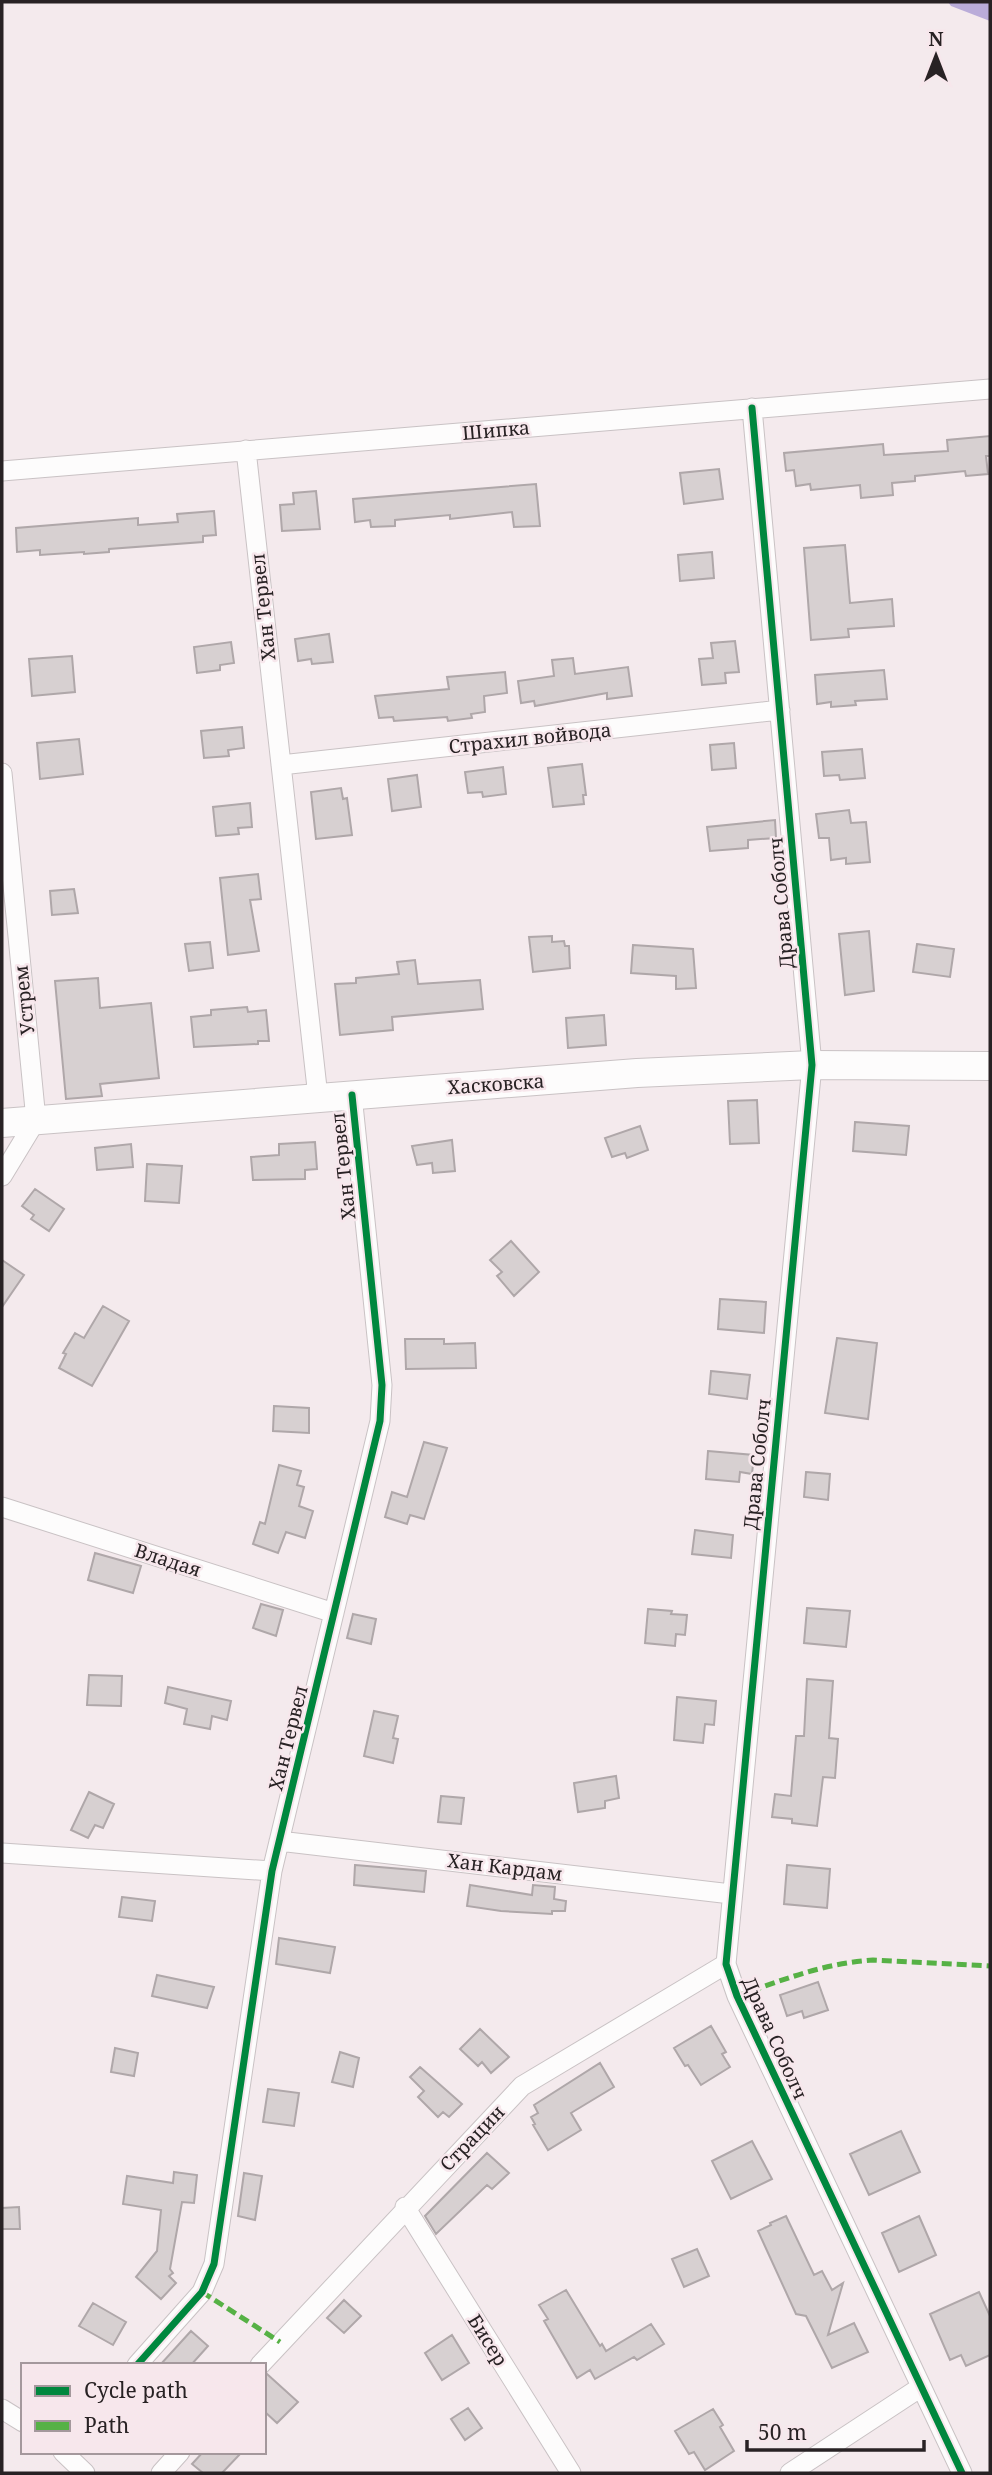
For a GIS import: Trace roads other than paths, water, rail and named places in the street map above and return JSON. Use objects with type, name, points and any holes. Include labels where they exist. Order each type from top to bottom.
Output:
[{"type":"street","name":"Шипка","points":[[2,471],[990,389]]},
{"type":"street","name":"Драва Соболч","points":[[752,408],[812,1065],[726,1964],[737,1996],[962,2473]]},
{"type":"street","name":"Хан Тервел","points":[[246,450],[318,1097]]},
{"type":"street","name":"Страхил войвода","points":[[281,765],[780,709]]},
{"type":"street","name":"Устрем","points":[[2,785],[36,1120]]},
{"type":"street","name":"Хасковска","points":[[2,1123],[637,1073],[812,1065],[990,1066]]},
{"type":"street","name":"Хан Тервел","points":[[139,2363],[202,2292],[214,2264],[272,1871],[378,1431],[382,1401],[352,1095]]},
{"type":"street","points":[[2,1176],[36,1120]]},
{"type":"street","name":"Владая","points":[[2,1507],[334,1613]]},
{"type":"street","name":"Хан Кардам","points":[[279,1841],[731,1894]]},
{"type":"street","points":[[2,1853],[272,1871]]},
{"type":"street","name":"Страцин","points":[[262,2363],[405,2207],[522,2086],[726,1964]]},
{"type":"street","name":"Бисер","points":[[405,2207],[571,2473]]},
{"type":"street","points":[[790,2473],[921,2387]]},
{"type":"street","points":[[2,2409],[21,2421]]},
{"type":"street","points":[[65,2454],[85,2473]]},
{"type":"street","points":[[161,2473],[178,2454]]}]
